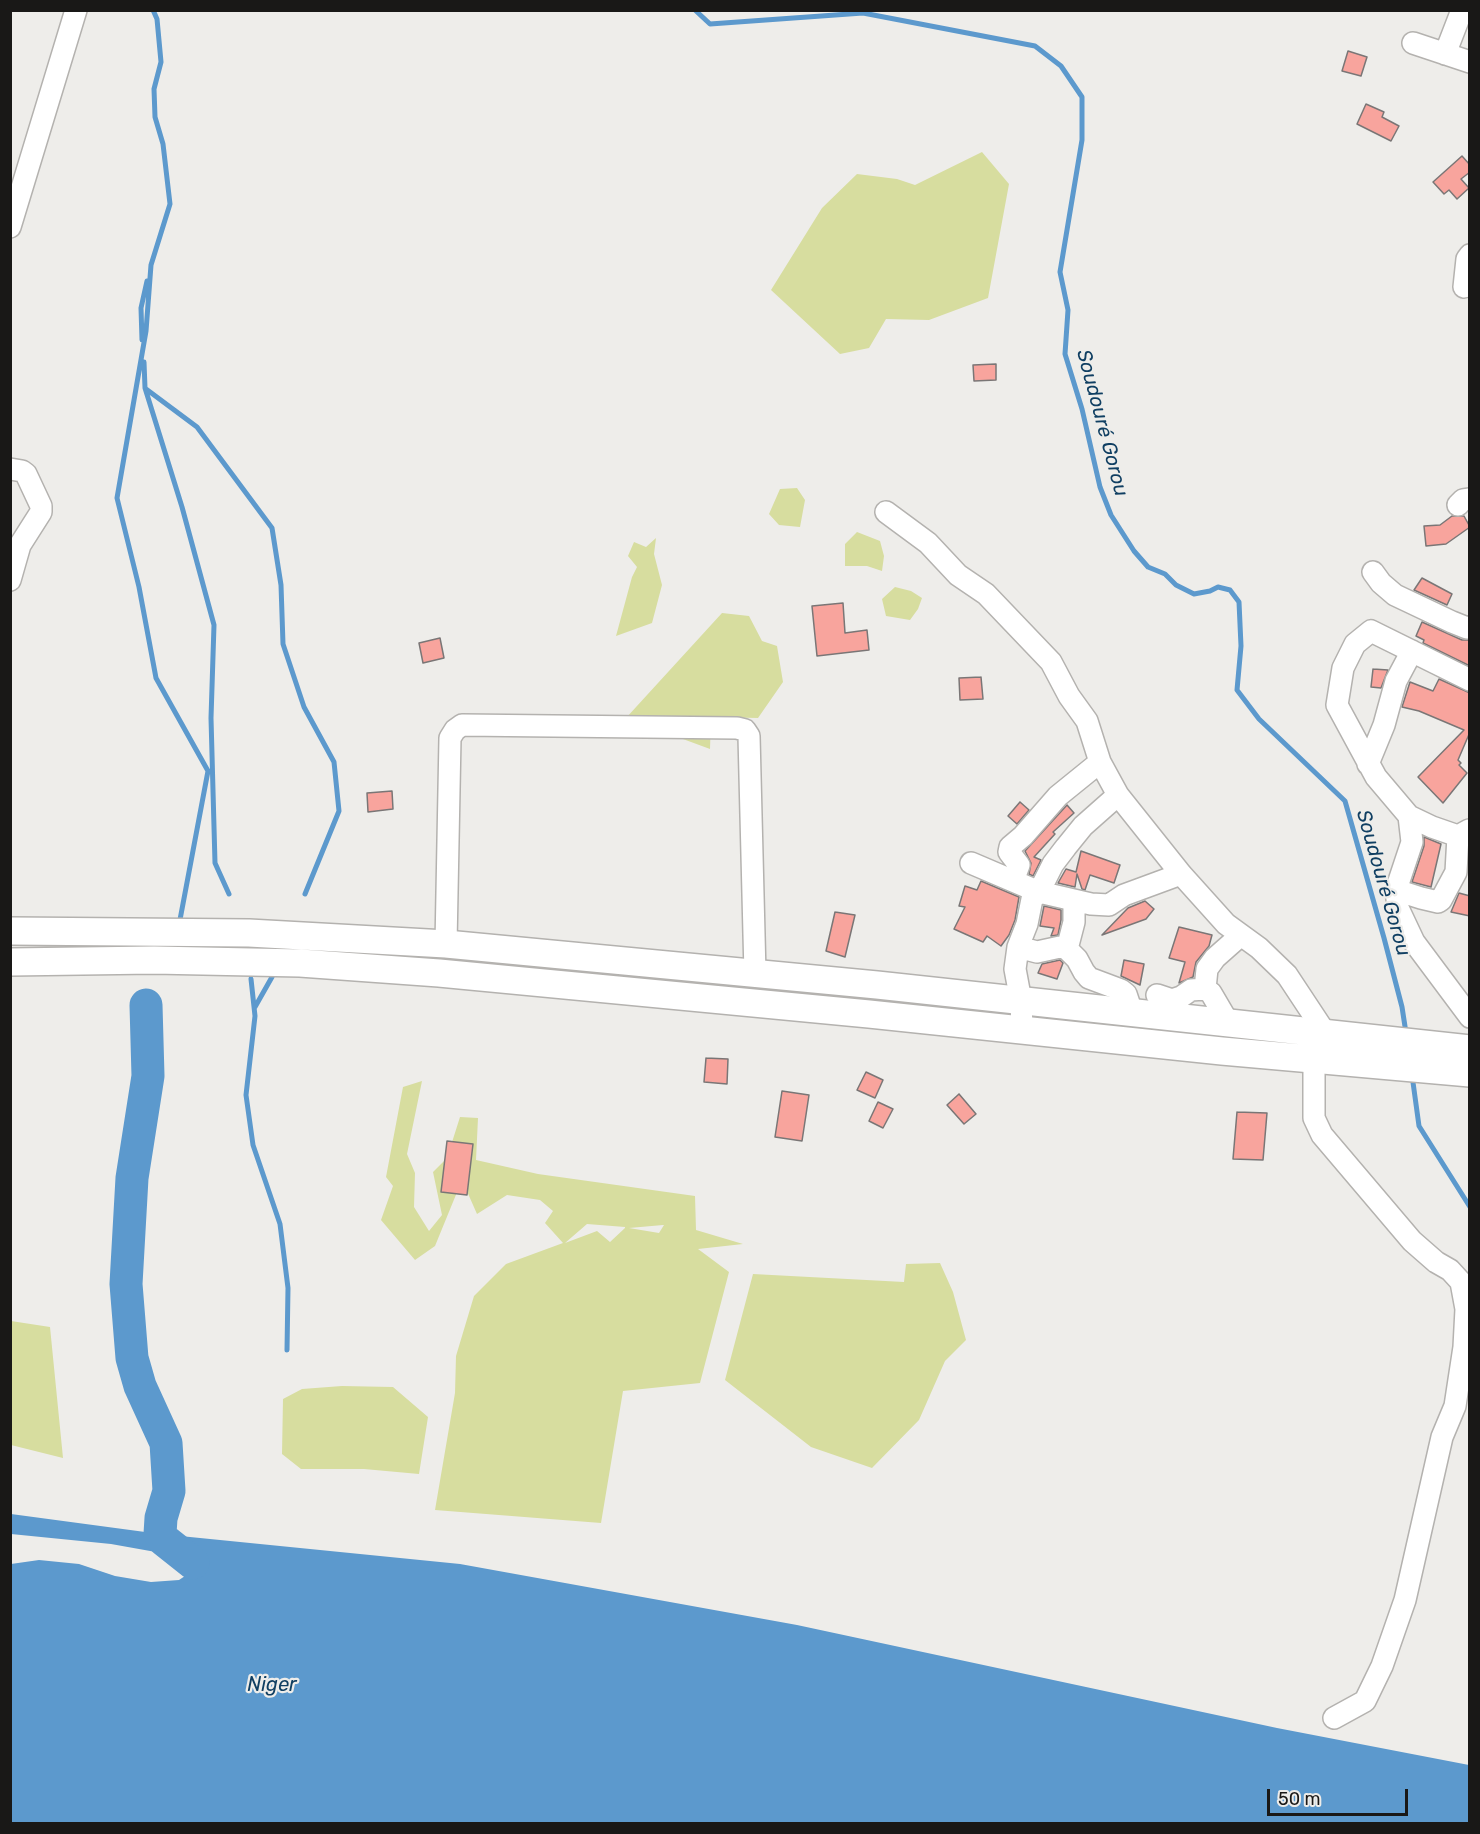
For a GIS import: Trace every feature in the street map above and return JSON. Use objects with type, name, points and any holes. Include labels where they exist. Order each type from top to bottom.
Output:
[{"type":"main road","points":[[10,931],[249,933],[443,944],[1021,1001],[1128,1014],[1228,1022],[1327,1047]]},
{"type":"main road","points":[[439,973],[443,944]]},
{"type":"main road","points":[[10,962],[154,960],[300,963],[439,973],[1022,1030],[1327,1047],[1459,1060]]},
{"type":"main road","points":[[605,990],[609,960]]},
{"type":"street","points":[[10,227],[75,10]]},
{"type":"street","points":[[1446,54],[1462,10]]},
{"type":"street","points":[[1413,43],[1470,63]]},
{"type":"street","points":[[1464,287],[1467,259],[1470,255]]},
{"type":"street","points":[[10,469],[26,474],[41,506],[41,512],[20,545],[10,580]]},
{"type":"street","points":[[886,512],[928,543],[958,575],[986,594],[1051,662],[1069,696],[1087,721],[1100,762],[1118,795],[1226,924],[1259,948],[1287,975],[1327,1047],[1314,1118],[1322,1135],[1412,1241],[1436,1262],[1450,1270],[1461,1282],[1466,1309],[1464,1347],[1455,1406],[1442,1437],[1405,1600],[1382,1666],[1365,1701],[1334,1718]]},
{"type":"street","points":[[1373,572],[1381,583],[1395,595],[1452,622],[1470,627]]},
{"type":"street","points":[[1396,890],[1438,902],[1461,885],[1456,872],[1464,833],[1432,827],[1409,816],[1376,777],[1337,705],[1343,668],[1355,644],[1371,632],[1470,680]]},
{"type":"street","points":[[1368,764],[1384,725],[1395,681],[1412,651]]},
{"type":"street","points":[[443,944],[450,738],[455,730],[462,725],[737,728],[745,730],[748,736],[755,974]]},
{"type":"street","points":[[1013,881],[1019,865],[1009,852],[1010,847],[1023,836],[1058,796],[1100,762]]},
{"type":"street","points":[[1022,1030],[1021,1001],[1016,969],[1018,947],[1027,924],[1032,899],[1039,892],[1053,864],[1083,826],[1118,795]]},
{"type":"street","points":[[1409,816],[1412,842],[1396,890],[1398,908],[1414,942],[1470,1017]]},
{"type":"street","points":[[971,863],[1039,892],[1109,905],[1124,895],[1182,874]]},
{"type":"street","points":[[1067,949],[1074,922],[1074,900]]},
{"type":"street","points":[[1205,989],[1207,969],[1215,958],[1241,935]]},
{"type":"street","points":[[1018,947],[1037,952],[1060,947],[1067,949],[1089,978],[1126,994],[1130,1006],[1128,1014]]},
{"type":"street","points":[[1157,995],[1173,1000],[1181,998],[1191,990],[1205,989],[1211,993],[1228,1022]]},
{"type":"green space","points":[[982,152],[1009,184],[988,298],[929,320],[886,319],[869,348],[840,354],[771,290],[822,208],[857,174],[897,179],[915,185]]},
{"type":"green space","points":[[797,488],[805,500],[800,527],[779,525],[769,514],[780,489]]},
{"type":"green space","points":[[857,532],[880,541],[884,556],[882,571],[867,566],[845,566],[845,544]]},
{"type":"green space","points":[[656,538],[654,554],[662,585],[652,623],[616,636],[632,577],[637,567],[628,556],[634,542],[646,547]]},
{"type":"green space","points":[[895,587],[911,591],[922,598],[910,620],[886,616],[882,599]]},
{"type":"green space","points":[[722,613],[749,616],[762,641],[777,646],[783,682],[758,718],[711,717],[710,749],[626,718]]},
{"type":"green space","points":[[422,1081],[407,1154],[415,1173],[414,1207],[429,1231],[442,1215],[433,1172],[447,1158],[460,1117],[478,1118],[476,1160],[538,1174],[695,1196],[696,1230],[743,1244],[698,1249],[729,1272],[700,1383],[623,1391],[601,1523],[435,1510],[455,1393],[456,1356],[474,1296],[506,1264],[563,1243],[545,1223],[553,1211],[540,1200],[507,1195],[477,1214],[462,1180],[435,1246],[415,1260],[381,1220],[393,1186],[386,1177],[403,1087]],"holes":[[[587,1224],[625,1227],[625,1228],[610,1242],[597,1231],[565,1243]],[[663,1225],[659,1233],[629,1228]]]},
{"type":"green space","points":[[940,1263],[953,1292],[966,1340],[945,1361],[919,1420],[872,1468],[811,1447],[725,1380],[753,1274],[904,1282],[906,1264]]},
{"type":"green space","points":[[11,1321],[50,1327],[63,1458],[11,1445]]},
{"type":"green space","points":[[342,1386],[393,1387],[428,1417],[419,1474],[364,1469],[301,1469],[282,1454],[283,1399],[302,1389]]},
{"type":"water","name":"Niger","points":[[11,1514],[160,1534],[460,1564],[797,1625],[1277,1728],[1469,1765],[1469,1823],[11,1823],[11,1564],[39,1560],[79,1564],[115,1576],[151,1582],[179,1580],[191,1568],[189,1563],[167,1554],[111,1544],[11,1534]]},
{"type":"building","points":[[1348,51],[1367,57],[1361,76],[1342,71]]},
{"type":"building","points":[[1366,104],[1384,112],[1382,117],[1399,126],[1391,141],[1357,124]]},
{"type":"building","points":[[1462,156],[1470,165],[1470,172],[1461,179],[1469,188],[1457,199],[1449,190],[1444,194],[1433,182]]},
{"type":"building","points":[[996,364],[996,380],[974,381],[973,365]]},
{"type":"building","points":[[1452,516],[1464,516],[1470,527],[1446,544],[1426,546],[1424,526],[1440,525]]},
{"type":"building","points":[[1422,578],[1452,594],[1447,605],[1414,590]]},
{"type":"building","points":[[843,603],[845,633],[867,630],[869,650],[817,656],[812,606]]},
{"type":"building","points":[[1422,622],[1462,640],[1470,640],[1470,666],[1423,643],[1424,640],[1416,636]]},
{"type":"building","points":[[440,638],[444,658],[423,663],[419,643]]},
{"type":"building","points":[[1373,669],[1388,670],[1381,688],[1371,687]]},
{"type":"building","points":[[981,677],[983,699],[960,700],[959,678]]},
{"type":"building","points":[[1439,679],[1470,693],[1470,732],[1458,760],[1461,763],[1459,765],[1467,773],[1443,803],[1418,777],[1464,730],[1419,711],[1402,707],[1410,682],[1433,691]]},
{"type":"building","points":[[392,791],[393,809],[368,812],[367,793]]},
{"type":"building","points":[[1020,802],[1029,810],[1017,824],[1008,816]]},
{"type":"building","points":[[1067,805],[1074,813],[1053,832],[1055,834],[1034,857],[1041,860],[1033,876],[1029,874],[1031,863],[1025,851]]},
{"type":"building","points":[[1424,837],[1441,844],[1431,887],[1412,882],[1424,846]]},
{"type":"building","points":[[1081,851],[1120,865],[1114,883],[1090,875],[1085,890],[1082,889],[1077,874],[1075,887],[1058,883],[1066,869],[1076,872]]},
{"type":"building","points":[[981,881],[1019,897],[1015,920],[1009,935],[1001,946],[987,936],[983,942],[954,929],[965,907],[959,906],[965,886],[977,890]]},
{"type":"building","points":[[1459,893],[1470,896],[1470,916],[1451,912]]},
{"type":"building","points":[[1145,901],[1154,909],[1146,919],[1102,935],[1128,908]]},
{"type":"building","points":[[1044,906],[1061,910],[1058,935],[1051,936],[1054,928],[1040,926]]},
{"type":"building","points":[[835,912],[855,915],[845,957],[826,951]]},
{"type":"building","points":[[1179,927],[1212,935],[1209,946],[1196,962],[1193,977],[1179,983],[1185,962],[1169,958]]},
{"type":"building","points":[[1060,960],[1063,963],[1057,979],[1038,973],[1042,964]]},
{"type":"building","points":[[1124,960],[1144,964],[1140,985],[1121,976]]},
{"type":"building","points":[[706,1058],[728,1059],[727,1084],[704,1082]]},
{"type":"building","points":[[866,1072],[883,1080],[875,1098],[857,1090]]},
{"type":"building","points":[[782,1091],[809,1095],[802,1141],[775,1137]]},
{"type":"building","points":[[959,1094],[976,1114],[964,1124],[947,1105]]},
{"type":"building","points":[[878,1102],[893,1109],[883,1128],[869,1121]]},
{"type":"building","points":[[1237,1112],[1267,1113],[1263,1160],[1233,1159]]},
{"type":"building","points":[[447,1141],[473,1144],[467,1195],[441,1192]]},
{"type":"waterway","points":[[153,10],[157,19],[161,62],[154,89],[155,117],[163,144],[170,204],[151,265],[146,331],[117,498],[139,587],[156,678],[208,771],[179,925]]},
{"type":"waterway","name":"Soudouré Gorou","points":[[695,10],[710,24],[863,13],[1035,46],[1061,66],[1082,97],[1082,140],[1060,272],[1068,310],[1065,354],[1082,409],[1100,487],[1111,515],[1134,551],[1148,567],[1165,574],[1176,585],[1194,594],[1218,587],[1230,590],[1239,602],[1241,646],[1237,690],[1259,719],[1345,801],[1384,938],[1402,1007],[1406,1033]]},
{"type":"waterway","points":[[142,340],[141,308],[147,281]]},
{"type":"waterway","points":[[144,362],[145,388],[182,507],[214,625],[211,718],[215,863],[229,894]]},
{"type":"waterway","points":[[146,389],[197,427],[272,528],[281,585],[283,644],[304,707],[334,762],[339,811],[305,894]]},
{"type":"waterway","points":[[255,1007],[272,977]]},
{"type":"waterway","points":[[251,979],[255,1016],[246,1095],[253,1145],[280,1224],[288,1288],[287,1350]]},
{"type":"waterway","points":[[146,1005],[148,1076],[132,1178],[126,1284],[132,1358],[140,1386],[166,1443],[169,1491],[161,1518],[160,1534],[164,1540],[193,1563]]},
{"type":"waterway","name":"Soudouré Gorou","points":[[1412,1075],[1419,1126],[1470,1207]]}]
